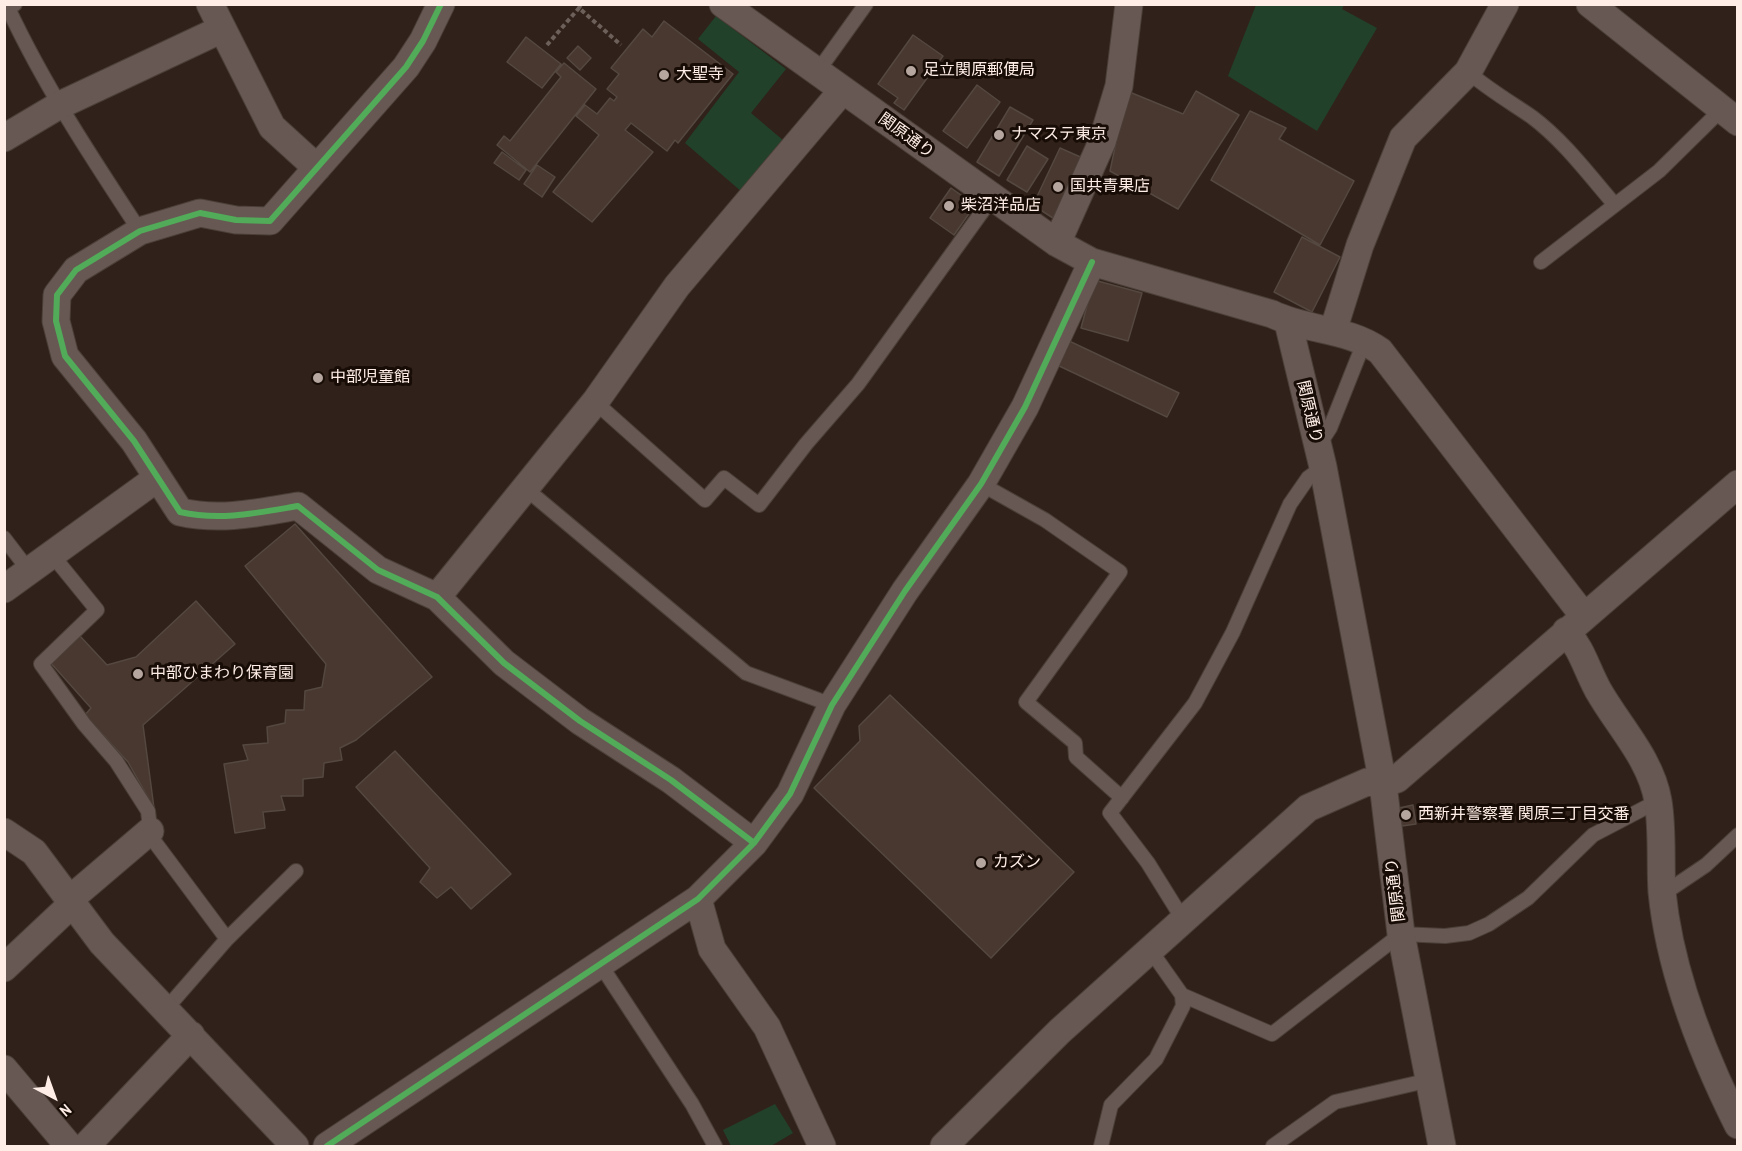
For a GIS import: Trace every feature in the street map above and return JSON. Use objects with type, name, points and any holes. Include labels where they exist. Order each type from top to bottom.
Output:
[{"type":"street","points":[[210,4],[272,127],[317,168]]},
{"type":"street","points":[[441,4],[423,41],[406,67],[270,221],[236,220],[200,213],[140,231],[76,270],[57,295],[56,321],[65,356],[134,441],[156,479],[180,512],[204,518],[243,516],[298,506],[378,570],[437,597],[504,663],[580,721],[671,780],[754,843]]},
{"type":"street","name":"関原通り","points":[[723,4],[1058,243],[1092,262],[1272,314],[1288,322],[1320,457],[1383,784],[1401,934],[1442,1146]]},
{"type":"street","points":[[1058,243],[1101,142],[1119,87],[1129,4]]},
{"type":"street","points":[[1333,331],[1360,245],[1403,138],[1468,72],[1505,4]]},
{"type":"street","points":[[1590,4],[1730,115]]},
{"type":"street","points":[[4,138],[58,106],[222,29]]},
{"type":"street","points":[[437,597],[595,402],[677,286],[843,91]]},
{"type":"street","points":[[327,1146],[698,899],[754,843],[790,794],[832,705],[905,591],[981,484],[1025,407],[1092,262]]},
{"type":"street","points":[[1288,322],[1365,340],[1380,351],[1575,623],[1580,648],[1598,689],[1646,762],[1658,801],[1663,894],[1678,972],[1710,1069],[1737,1125]]},
{"type":"street","points":[[4,589],[53,556],[156,479]]},
{"type":"street","points":[[944,1146],[1060,1031],[1308,808],[1367,782],[1383,784],[1397,779],[1737,484]]},
{"type":"street","points":[[4,968],[71,902],[150,831]]},
{"type":"street","points":[[7,838],[34,852],[102,943],[295,1146]]},
{"type":"street","points":[[698,899],[712,949],[767,1028],[814,1144]]},
{"type":"street","points":[[86,1146],[191,1035]]},
{"type":"street","points":[[4,1069],[69,1146]]},
{"type":"lane","points":[[823,64],[866,4]]},
{"type":"lane","points":[[10,6],[33,62],[58,106],[140,231]]},
{"type":"lane","points":[[1468,72],[1494,94],[1532,118],[1568,150],[1615,205]]},
{"type":"lane","points":[[1541,262],[1730,115]]},
{"type":"lane","points":[[595,402],[705,500],[724,478],[759,505],[806,444],[858,384],[992,198]]},
{"type":"lane","points":[[1184,921],[1148,863],[1110,813],[1195,703],[1233,632],[1290,504],[1320,457],[1365,340]]},
{"type":"lane","points":[[981,484],[1045,520],[1120,572],[1026,702],[1075,743],[1076,757],[1122,798]]},
{"type":"lane","points":[[525,488],[746,673],[832,705]]},
{"type":"lane","points":[[4,538],[30,572]]},
{"type":"lane","points":[[53,556],[97,610],[41,664],[84,724],[116,761],[148,811],[151,837],[227,939]]},
{"type":"lane","points":[[1182,995],[1272,1034],[1401,934],[1444,936],[1469,933],[1489,924],[1528,898],[1593,835],[1658,801]]},
{"type":"lane","points":[[1663,894],[1706,865],[1737,835]]},
{"type":"lane","points":[[166,1009],[227,939],[296,871]]},
{"type":"lane","points":[[1101,1146],[1111,1105],[1156,1059],[1183,1006],[1182,995],[1151,951]]},
{"type":"lane","points":[[600,964],[692,1104],[715,1146]]},
{"type":"lane","points":[[1273,1146],[1335,1102],[1430,1080]]},
{"type":"path","points":[[547,45],[580,6],[621,45]]},
{"type":"green space","points":[[1256,5],[1344,5],[1342,9],[1377,28],[1317,131],[1228,76]]},
{"type":"green space","points":[[716,16],[786,69],[751,113],[784,141],[742,192],[685,143],[739,72],[698,39]]},
{"type":"green space","points":[[775,1104],[793,1133],[771,1146],[731,1146],[723,1130]]},
{"type":"building","points":[[664,21],[733,74],[678,143],[675,140],[667,151],[631,123],[625,130],[653,152],[592,222],[553,192],[599,135],[576,116],[585,105],[597,114],[610,98],[614,101],[617,97],[607,89],[619,74],[611,68],[643,29],[652,37]]},
{"type":"building","points":[[913,35],[943,56],[904,110],[894,103],[898,98],[878,84]]},
{"type":"building","points":[[526,37],[561,64],[542,88],[507,62]]},
{"type":"building","points":[[578,46],[591,58],[580,70],[567,58]]},
{"type":"building","points":[[564,63],[596,89],[530,172],[497,145],[504,136],[510,141],[561,77],[556,72]]},
{"type":"building","points":[[977,85],[1000,102],[967,148],[943,131]]},
{"type":"building","points":[[1127,91],[1183,114],[1196,91],[1239,115],[1178,209],[1110,171]]},
{"type":"building","points":[[1010,107],[1033,120],[999,176],[977,162]]},
{"type":"building","points":[[1250,111],[1286,128],[1279,139],[1354,181],[1320,245],[1211,180]]},
{"type":"building","points":[[1027,146],[1048,159],[1027,192],[1007,180]]},
{"type":"building","points":[[1060,148],[1085,159],[1056,220],[1033,205]]},
{"type":"building","points":[[502,152],[526,170],[519,180],[494,163]]},
{"type":"building","points":[[537,165],[555,177],[542,197],[524,184]]},
{"type":"building","points":[[951,188],[975,205],[954,235],[930,218]]},
{"type":"building","points":[[1302,237],[1340,257],[1312,312],[1274,292]]},
{"type":"building","points":[[1094,280],[1142,293],[1128,341],[1081,328]]},
{"type":"building","points":[[1067,340],[1179,393],[1167,417],[1055,364]]},
{"type":"building","points":[[295,524],[432,677],[356,740],[340,748],[342,760],[324,763],[323,777],[303,779],[303,796],[281,796],[285,810],[263,812],[265,828],[235,833],[224,764],[248,760],[243,745],[268,743],[267,727],[285,723],[286,710],[304,710],[305,691],[322,687],[326,664],[245,566]]},
{"type":"building","points":[[196,601],[235,644],[143,725],[154,808],[128,762],[85,715],[91,708],[50,662],[79,635],[107,665],[136,657]]},
{"type":"building","points":[[890,695],[1074,872],[991,958],[814,788],[860,741],[859,726]]},
{"type":"building","points":[[395,751],[511,874],[471,909],[451,887],[437,898],[420,882],[430,868],[356,787]]},
{"type":"building","points":[[1413,805],[1416,824],[1402,826],[1399,808]]},
{"type":"cycle path","points":[[441,4],[423,41],[406,67],[270,221],[236,220],[200,213],[140,231],[76,270],[57,295],[56,321],[65,356],[134,441],[180,512],[224,516],[298,506],[378,570],[437,597],[504,663],[580,721],[671,780],[754,843]]},
{"type":"cycle path","points":[[327,1146],[698,899],[754,843],[790,794],[832,705],[905,591],[981,484],[1025,407],[1092,262]]},
{"type":"place","name":"足立関原郵便局","points":[[911,71]]},
{"type":"place","name":"大聖寺","points":[[664,75]]},
{"type":"place","name":"ナマステ東京","points":[[999,135]]},
{"type":"place","name":"国共青果店","points":[[1058,187]]},
{"type":"place","name":"柴沼洋品店","points":[[949,206]]},
{"type":"place","name":"中部児童館","points":[[318,378]]},
{"type":"place","name":"中部ひまわり保育園","points":[[138,674]]},
{"type":"place","name":"西新井警察署 関原三丁目交番","points":[[1406,815]]},
{"type":"place","name":"カズン","points":[[981,863]]}]
